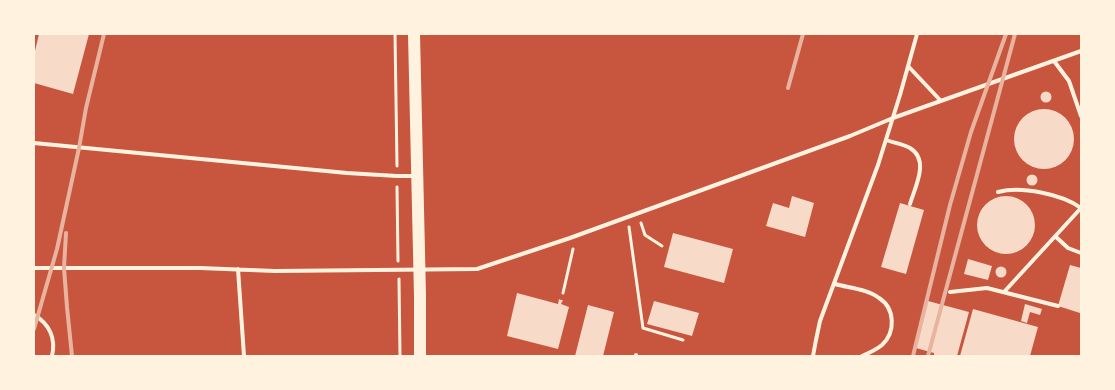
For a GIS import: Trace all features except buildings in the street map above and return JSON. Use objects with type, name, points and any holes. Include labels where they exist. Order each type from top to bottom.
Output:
[{"type":"main road","points":[[414,34],[420,356]]},
{"type":"lane","points":[[814,356],[820,321],[886,140],[917,34]]},
{"type":"lane","points":[[34,268],[200,268],[275,271],[478,269],[570,238],[850,136],[893,118],[1081,51]]},
{"type":"lane","points":[[1054,61],[1069,81],[1081,116]]},
{"type":"lane","points":[[908,66],[941,101]]},
{"type":"lane","points":[[886,140],[911,149],[920,160],[920,168],[910,204]]},
{"type":"lane","points":[[34,143],[346,173],[417,176]]},
{"type":"lane","points":[[998,192],[1016,190],[1037,192],[1065,199],[1081,208],[1004,292]]},
{"type":"lane","points":[[1056,237],[1068,248],[1081,253]]},
{"type":"lane","points":[[238,269],[244,356]]},
{"type":"lane","points":[[835,284],[867,292],[878,297],[886,303],[890,311],[891,330],[888,338],[883,344],[862,356]]},
{"type":"lane","points":[[950,292],[987,288],[1058,306]]},
{"type":"lane","points":[[34,315],[50,331],[54,345],[52,356]]},
{"type":"path","points":[[395,34],[398,244]]},
{"type":"path","points":[[637,213],[645,235],[662,246]]},
{"type":"path","points":[[628,216],[643,328],[683,340]]},
{"type":"path","points":[[563,292],[573,250],[570,238]]},
{"type":"path","points":[[399,295],[400,356]]},
{"type":"railway","points":[[34,329],[57,249],[86,108],[104,34]]},
{"type":"railway","points":[[788,88],[803,34]]},
{"type":"railway","points":[[913,356],[950,205],[971,132],[1006,34]]},
{"type":"railway","points":[[928,356],[1015,34]]},
{"type":"railway","points":[[66,233],[64,268],[72,356]]}]
